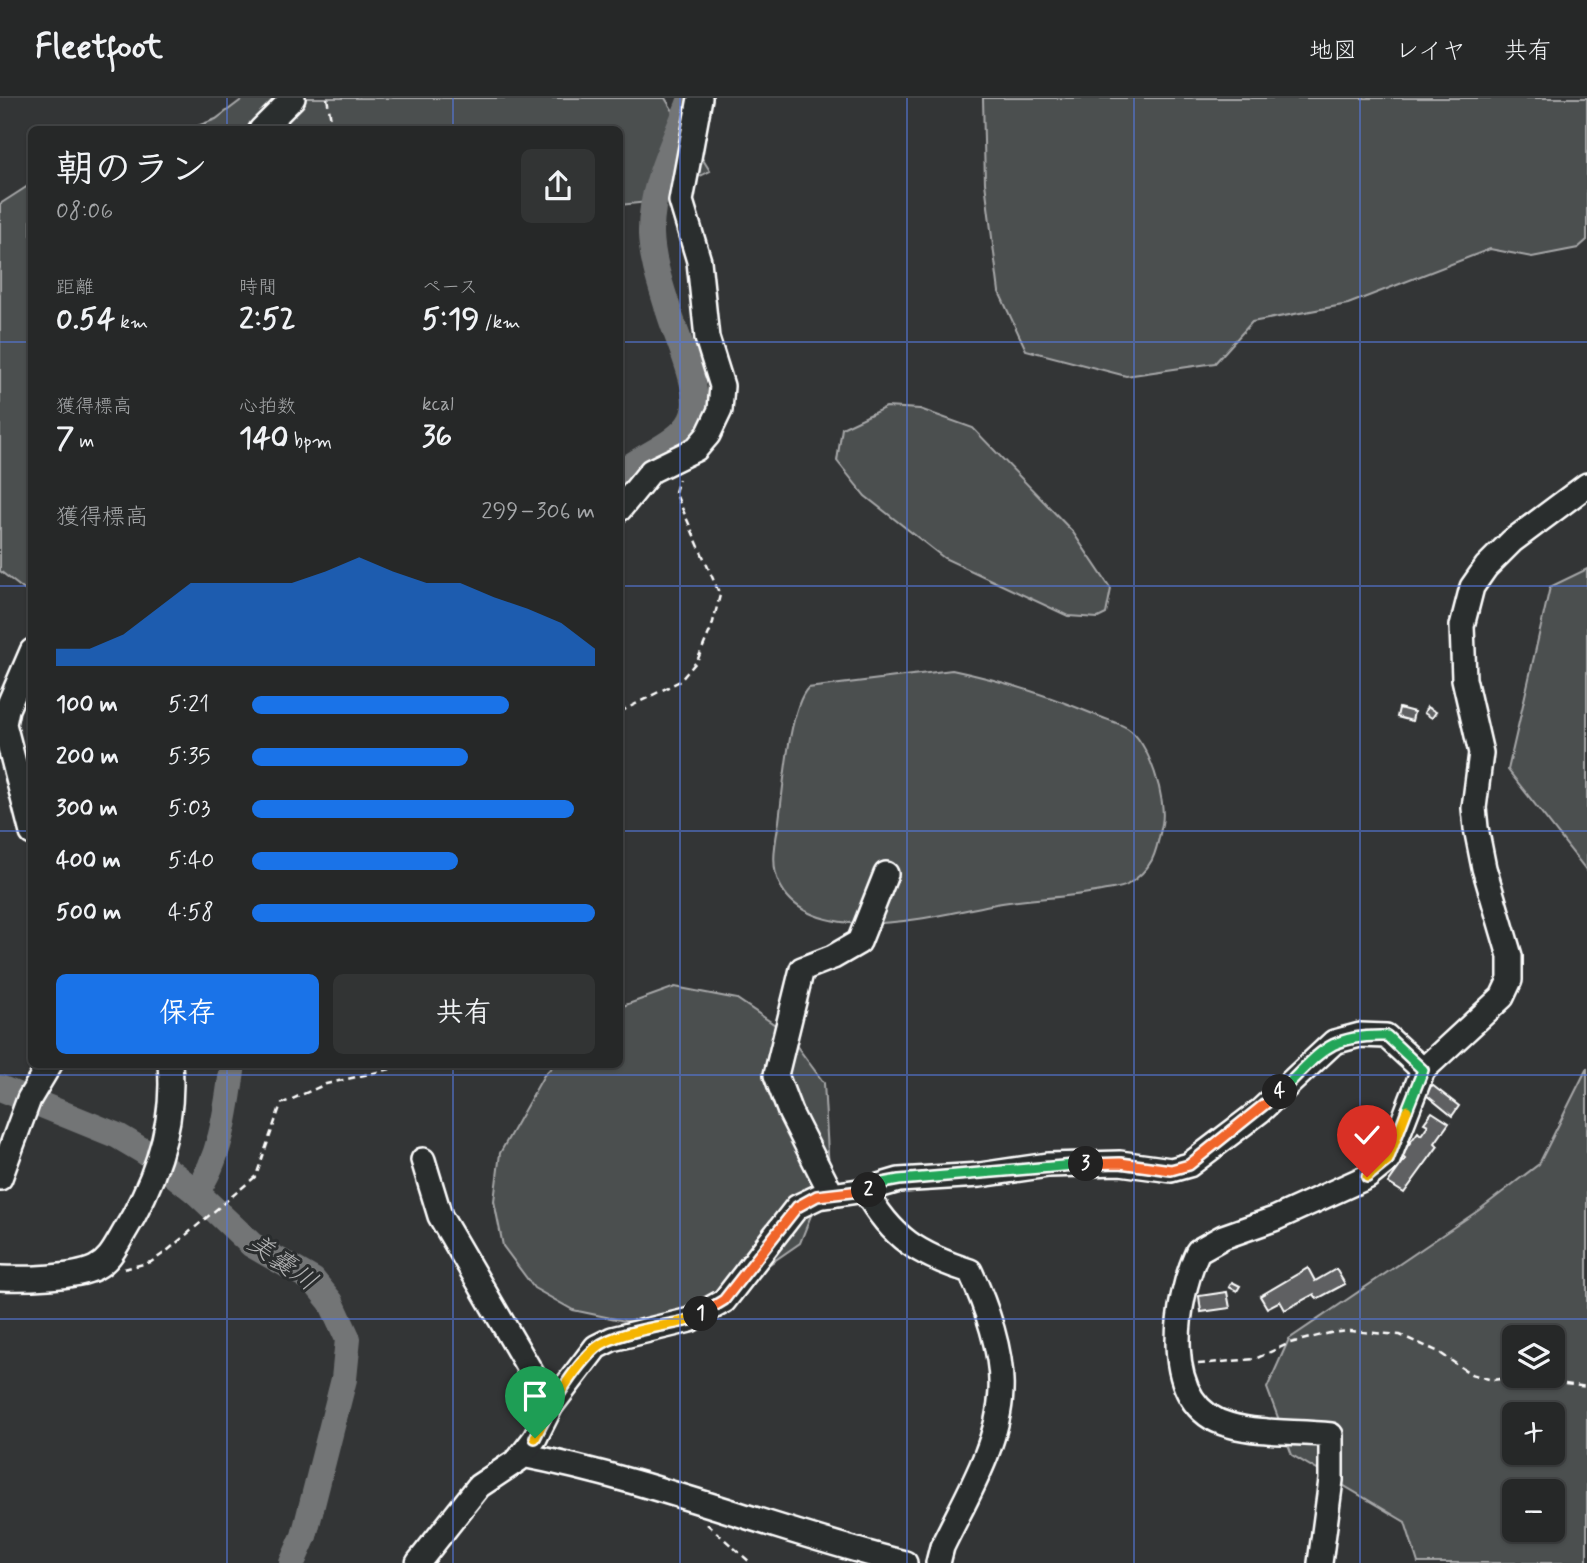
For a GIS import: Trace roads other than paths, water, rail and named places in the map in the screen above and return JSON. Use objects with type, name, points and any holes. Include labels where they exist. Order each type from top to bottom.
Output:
[{"type":"street","points":[[265,126],[293,98]]},
{"type":"street","points":[[623,505],[651,471],[687,455],[708,435],[720,410],[722,386],[707,338],[699,261],[681,201],[699,101]]},
{"type":"street","points":[[1320,1563],[1331,1480],[1331,1435],[1229,1425],[1210,1417],[1182,1381],[1178,1366],[1182,1293],[1198,1251],[1223,1237],[1274,1219],[1367,1177],[1388,1160],[1423,1070],[1502,997],[1510,980],[1510,956],[1483,869],[1475,818],[1481,753],[1464,679],[1462,626],[1472,587],[1486,567],[1512,541],[1587,485]]},
{"type":"street","points":[[28,660],[7,709],[4,724],[28,817]]},
{"type":"street","points":[[832,1195],[790,1112],[776,1075],[802,969],[834,957],[859,942],[886,874]]},
{"type":"street","points":[[418,1563],[479,1486],[522,1455],[535,1438],[551,1406],[596,1347],[612,1339],[690,1320],[724,1300],[797,1207],[817,1196],[865,1190],[899,1180],[980,1175],[1048,1166],[1120,1163],[1171,1170],[1189,1165],[1259,1111],[1334,1042],[1360,1035],[1387,1036],[1423,1070]]},
{"type":"street","points":[[0,1178],[29,1099],[48,1068]]},
{"type":"street","points":[[0,1278],[77,1273],[95,1268],[108,1259],[139,1209],[152,1180],[168,1120],[172,1087],[170,1068]]},
{"type":"street","points":[[423,1160],[440,1216],[551,1406]]},
{"type":"street","points":[[865,1190],[881,1219],[907,1243],[936,1260],[970,1271],[997,1351],[1002,1391],[991,1440],[942,1546],[938,1563]]},
{"type":"street","points":[[522,1455],[584,1467],[653,1486],[824,1543],[905,1563]]},
{"type":"waterway","points":[[623,471],[678,436],[691,420],[694,409],[692,382],[660,283],[651,234],[654,199],[664,166],[690,101],[697,98]]},
{"type":"waterway","points":[[196,1192],[218,1147],[232,1068]]},
{"type":"waterway","name":"美嚢川","points":[[0,1088],[118,1136],[145,1152],[196,1192],[252,1245],[313,1280],[331,1302],[348,1339],[344,1379],[304,1536],[292,1563]]}]
